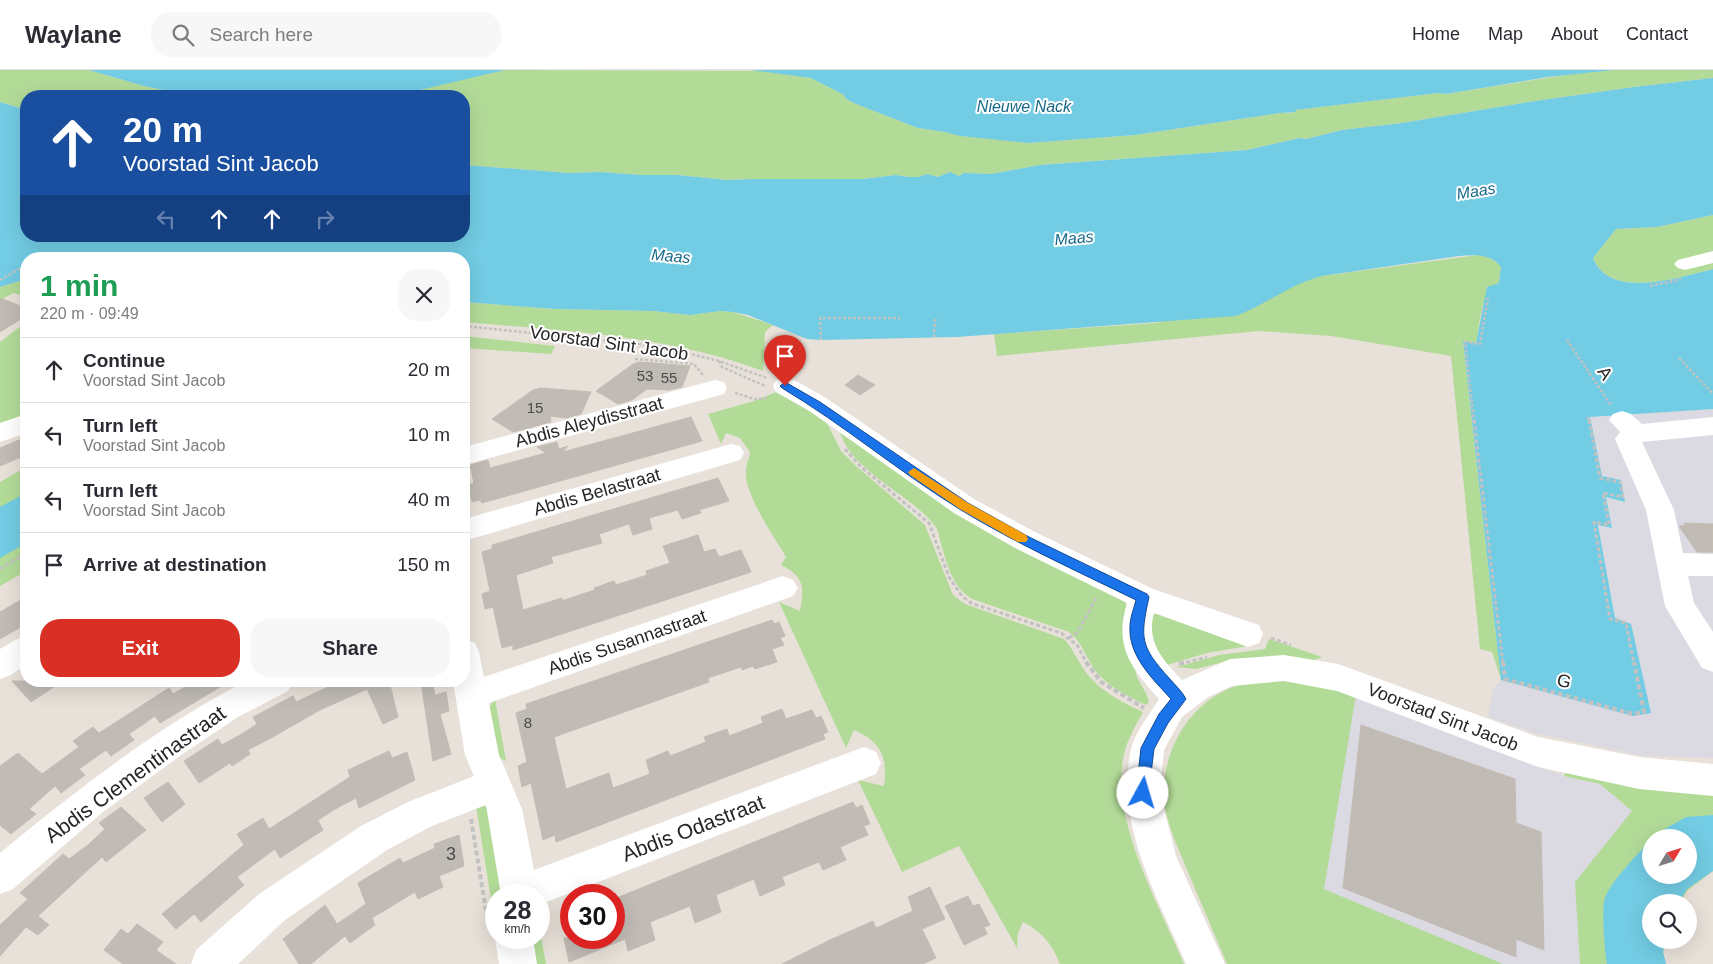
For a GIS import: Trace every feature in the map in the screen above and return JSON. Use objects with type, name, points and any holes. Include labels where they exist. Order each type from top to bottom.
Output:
[{"type":"street","points":[[1685,264],[1713,257]]},
{"type":"street","name":"Abdis Aleydisstraat","points":[[470,454],[715,388]]},
{"type":"street","points":[[780,392],[816,404],[964,506],[1025,540],[1143,597],[1248,634]]},
{"type":"street","points":[[0,433],[20,425]]},
{"type":"street","points":[[1713,426],[1629,426],[1628,439],[1660,510],[1680,606],[1713,660]]},
{"type":"street","name":"Abdis Belastraat","points":[[470,528],[731,454]]},
{"type":"street","points":[[1670,564],[1713,565]]},
{"type":"street","name":"Abdis Susannastraat","points":[[471,695],[783,588]]},
{"type":"street","points":[[1143,597],[1136,626],[1138,646],[1171,709],[1148,748],[1143,793],[1159,859],[1206,964]]},
{"type":"street","points":[[0,666],[20,653]]},
{"type":"street","name":"Voorstad Sint Jacob","points":[[1171,709],[1197,687],[1230,673],[1284,668],[1338,678],[1538,752],[1639,773],[1713,780]]},
{"type":"street","name":"Abdis Clementinastraat","points":[[0,876],[90,800],[226,707],[265,687]]},
{"type":"street","points":[[470,687],[482,755],[504,809],[518,884]]},
{"type":"street","name":"Abdis Odastraat","points":[[546,884],[864,763]]},
{"type":"street","points":[[210,964],[272,907],[374,838],[420,814],[494,785]]},
{"type":"street","points":[[516,949],[518,964]]},
{"type":"path","points":[[0,280],[20,268]]},
{"type":"path","name":"G","points":[[1488,298],[1480,344],[1465,342],[1505,679],[1633,714],[1644,712],[1630,641],[1626,623],[1610,619],[1594,522],[1609,525],[1603,493],[1623,497],[1622,490],[1620,482],[1600,478],[1588,417]]},
{"type":"path","points":[[934,337],[935,317]]},
{"type":"path","points":[[821,340],[820,318],[900,318]]},
{"type":"path","name":"Voorstad Sint Jacob","points":[[470,327],[658,346],[719,360],[780,392]]},
{"type":"path","name":"A","points":[[1567,340],[1629,426]]},
{"type":"path","points":[[1679,358],[1713,394]]},
{"type":"path","points":[[635,359],[694,364],[715,388],[754,399],[780,392]]},
{"type":"path","points":[[836,419],[835,429],[846,451],[861,468],[928,523],[935,536],[944,565],[960,596],[971,603],[1061,633],[1077,646],[1091,671],[1101,682],[1171,709]]},
{"type":"path","points":[[0,569],[20,557]]},
{"type":"path","points":[[1069,638],[1078,632],[1106,579]]},
{"type":"shaded area","points":[[1713,409],[1713,758],[1643,756],[1534,733],[1488,717],[1493,689],[1501,680],[1633,716],[1598,524],[1612,527],[1606,497],[1625,501],[1621,480],[1602,476],[1590,417]]},
{"type":"shaded area","points":[[1226,690],[1356,695],[1564,776],[1600,784],[1632,811],[1645,829],[1642,829],[1642,864],[1607,964],[1450,964],[1164,801],[1166,772],[1181,729],[1200,708]]},
{"type":"green space","points":[[0,70],[89,70],[163,90],[20,90],[20,108],[0,102]]},
{"type":"green space","points":[[505,70],[764,71],[811,78],[844,95],[846,99],[856,104],[918,128],[961,136],[1029,143],[1135,135],[1280,113],[1292,113],[1294,110],[1438,93],[1446,94],[1571,74],[1614,70],[1713,70],[1713,78],[1634,87],[1402,123],[1342,130],[1247,150],[1040,165],[991,174],[964,173],[959,176],[950,172],[938,177],[927,174],[918,177],[896,175],[863,179],[727,180],[677,175],[600,172],[569,173],[470,165],[470,90],[414,90]]},
{"type":"green space","points":[[1713,215],[1713,269],[1683,277],[1647,283],[1630,282],[1614,279],[1602,271],[1593,258],[1616,229],[1657,227]]},
{"type":"green space","points":[[1478,255],[1491,259],[1501,267],[1499,283],[1493,287],[1484,301],[1476,343],[1463,342],[1501,680],[1492,652],[1480,649],[1451,356],[1331,336],[1259,331],[997,356],[994,334],[1156,323],[1288,288],[1305,280],[1322,276]]},
{"type":"green space","points":[[20,281],[20,295],[14,293],[0,300],[0,287]]},
{"type":"green space","points":[[470,302],[555,309],[653,311],[690,315],[720,311],[733,312],[773,325],[765,332],[763,371],[690,349],[615,336],[470,323]]},
{"type":"green space","points":[[20,327],[20,420],[0,428],[0,342]]},
{"type":"green space","points":[[470,337],[555,346],[551,354],[470,348]]},
{"type":"green space","points":[[776,392],[814,414],[818,413],[828,425],[841,451],[925,525],[953,595],[965,604],[1064,639],[1085,671],[1100,687],[1143,712],[1125,749],[1121,779],[1124,806],[1139,861],[1184,964],[1060,964],[1054,950],[1046,939],[1023,922],[1018,933],[1017,948],[959,846],[902,872],[858,780],[884,786],[885,767],[881,752],[871,740],[854,730],[846,748],[779,602],[800,611],[802,589],[799,578],[781,565],[786,557],[751,495],[746,472],[750,452],[740,438],[726,433],[721,444],[708,414],[754,401]]},
{"type":"green space","points":[[839,429],[1120,592],[1125,601],[1132,631],[1136,673],[1149,702],[1146,705],[1133,699],[1102,678],[1093,668],[1078,641],[1069,632],[972,599],[965,594],[951,574],[936,528],[924,514],[881,481],[855,457],[845,444]]},
{"type":"green space","points":[[20,470],[20,574],[0,586],[0,482]]},
{"type":"green space","points":[[1157,613],[1254,645],[1207,653],[1167,665],[1157,659],[1146,623],[1150,617]]},
{"type":"green space","points":[[1269,639],[1322,657],[1310,662],[1235,659],[1196,669],[1177,667],[1219,655],[1265,649]]},
{"type":"green space","points":[[1294,681],[1356,695],[1324,889],[1503,964],[1227,964],[1169,825],[1164,800],[1164,783],[1167,767],[1171,751],[1178,736],[1199,709],[1211,698],[1242,684]]},
{"type":"green space","points":[[495,699],[506,761],[488,753],[482,718]]},
{"type":"green space","points":[[1567,769],[1713,791],[1713,871],[1698,882],[1698,829],[1642,829],[1642,884],[1696,884],[1685,894],[1642,894],[1642,949],[1664,949],[1666,964],[1580,964],[1575,882],[1632,811],[1600,784],[1564,776]]},
{"type":"green space","points":[[482,803],[493,815],[505,872],[502,884],[489,884],[476,806]]},
{"type":"green space","points":[[523,949],[543,949],[546,964],[526,964]]},
{"type":"water","points":[[89,70],[505,70],[420,90],[163,90]]},
{"type":"water","name":"Nieuwe Nack","points":[[750,70],[1614,70],[1548,77],[1446,94],[1438,93],[1295,110],[1296,112],[1135,135],[1029,143],[960,136],[918,128],[856,104],[846,99],[844,95],[811,78]]},
{"type":"water","name":"Maas","points":[[1713,78],[1713,215],[1657,227],[1616,229],[1593,258],[1602,271],[1614,279],[1630,282],[1647,283],[1683,277],[1713,269],[1713,409],[1590,417],[1602,476],[1621,480],[1625,502],[1606,497],[1612,528],[1598,525],[1615,618],[1631,624],[1651,713],[1633,716],[1501,680],[1463,341],[1476,343],[1487,287],[1499,283],[1501,267],[1497,262],[1487,257],[1476,255],[1459,256],[1322,276],[1299,284],[1236,316],[957,337],[821,340],[807,339],[748,315],[733,312],[720,311],[690,315],[653,311],[555,309],[470,302],[470,252],[20,252],[20,281],[0,287],[0,102],[20,108],[20,242],[470,242],[470,165],[569,173],[600,172],[677,175],[727,180],[863,179],[896,175],[918,177],[927,174],[938,177],[950,172],[959,176],[964,173],[991,174],[1040,165],[1247,150],[1342,130],[1402,123],[1634,87]]},
{"type":"water","points":[[20,496],[20,546],[0,558],[0,507]]},
{"type":"water","points":[[1713,815],[1713,871],[1698,881],[1698,829],[1665,829],[1686,817]]},
{"type":"water","points":[[1642,849],[1642,884],[1694,884],[1684,894],[1642,894],[1642,949],[1664,949],[1666,964],[1607,964],[1604,903],[1608,891]]},
{"type":"building","points":[[0,298],[20,306],[20,320],[0,332]]},
{"type":"building","points":[[774,341],[794,341],[793,370],[772,370]]},
{"type":"building","points":[[640,362],[690,366],[682,387],[669,390],[647,389],[632,400],[618,404],[596,391],[633,364]]},
{"type":"building","points":[[858,375],[875,385],[860,395],[845,385]]},
{"type":"building","points":[[541,388],[591,392],[581,414],[566,418],[550,416],[551,422],[513,432],[492,419],[533,390]]},
{"type":"building","points":[[691,417],[702,441],[482,503],[480,500],[472,502],[470,484],[474,483],[470,465],[488,460],[490,468],[546,453],[537,447],[557,442],[559,449],[568,446],[563,452]]},
{"type":"building","points":[[20,440],[20,458],[0,466],[0,448]]},
{"type":"building","points":[[718,478],[729,501],[699,510],[701,513],[682,519],[678,510],[649,518],[652,529],[633,535],[629,524],[599,534],[602,543],[551,557],[553,563],[516,575],[523,610],[562,598],[562,601],[595,590],[594,588],[614,581],[616,585],[647,575],[646,571],[670,563],[663,546],[698,535],[704,552],[715,549],[719,557],[741,550],[751,572],[513,650],[513,645],[502,648],[493,607],[485,609],[482,594],[490,591],[482,552],[492,549],[492,545]]},
{"type":"building","points":[[1684,523],[1713,524],[1713,552],[1697,552],[1679,526],[1685,525]]},
{"type":"building","points":[[20,600],[20,627],[0,639],[0,612]]},
{"type":"building","points":[[772,620],[775,624],[779,622],[785,636],[780,638],[784,645],[772,649],[777,662],[755,669],[753,666],[742,670],[741,667],[708,678],[709,682],[554,737],[566,789],[609,773],[613,788],[650,774],[646,760],[668,751],[670,756],[706,742],[704,737],[727,729],[729,736],[763,723],[761,717],[782,709],[786,719],[812,710],[816,718],[821,716],[828,732],[823,734],[825,739],[556,842],[555,835],[543,840],[531,783],[522,787],[518,766],[527,762],[516,713],[527,709],[526,704]]},
{"type":"building","points":[[12,681],[20,681],[20,687],[54,687],[31,702]]},
{"type":"building","points":[[185,687],[220,687],[160,723],[155,716],[129,734],[134,740],[111,756],[106,750],[79,769],[85,775],[61,793],[55,786],[29,809],[36,814],[11,834],[0,825],[0,766],[18,753],[42,774],[79,747],[73,741],[93,727],[99,733],[169,688],[173,694]]},
{"type":"building","points":[[328,687],[390,687],[398,717],[383,724],[367,689],[320,710],[248,750],[250,754],[232,766],[230,763],[199,783],[184,761],[218,739],[222,745],[240,735],[257,724],[253,717],[293,696],[296,702]]},
{"type":"building","points":[[422,687],[433,687],[435,695],[446,692],[449,711],[440,714],[451,754],[433,761]]},
{"type":"building","points":[[1361,725],[1515,779],[1516,823],[1541,832],[1544,950],[1516,939],[1516,957],[1343,888]]},
{"type":"building","points":[[389,751],[392,758],[407,752],[415,780],[359,808],[356,798],[318,820],[323,830],[280,858],[275,849],[237,877],[244,885],[201,922],[194,914],[176,929],[162,914],[244,845],[237,834],[263,818],[269,829],[350,777],[348,770]]},
{"type":"building","points":[[168,782],[185,804],[162,822],[144,798]]},
{"type":"building","points":[[853,802],[856,808],[862,805],[870,824],[864,826],[868,835],[840,847],[846,860],[823,870],[819,862],[782,877],[785,885],[760,896],[754,879],[716,895],[721,912],[695,923],[690,906],[650,922],[655,940],[628,951],[625,939],[625,895]]},
{"type":"building","points":[[121,807],[146,830],[106,862],[102,857],[38,916],[49,925],[38,935],[26,927],[0,956],[0,925],[28,899],[20,893],[63,854],[69,859],[88,845],[105,829],[99,823]]},
{"type":"building","points":[[459,835],[464,866],[439,876],[443,887],[418,899],[415,892],[372,918],[375,925],[350,943],[345,936],[311,964],[299,964],[283,939],[325,905],[337,924],[366,904],[358,883],[400,858],[403,863],[435,848],[434,844]]},
{"type":"building","points":[[930,887],[945,919],[922,929],[936,958],[923,964],[782,964],[873,921],[876,928],[913,911],[908,897]]},
{"type":"building","points":[[968,896],[973,906],[979,904],[990,925],[984,927],[987,934],[964,945],[945,906]]},
{"type":"building","points":[[137,924],[163,942],[156,950],[176,964],[123,964],[104,950],[121,929],[128,934]]},
{"type":"building","points":[[566,949],[601,949],[569,962]]},
{"type":"slow traffic","points":[[914,472],[964,506],[1022,539]]},
{"type":"route","points":[[785,386],[816,404],[964,506],[1025,540],[1143,597],[1136,626],[1138,646],[1150,666],[1179,699],[1164,719],[1148,748],[1143,793]]}]
